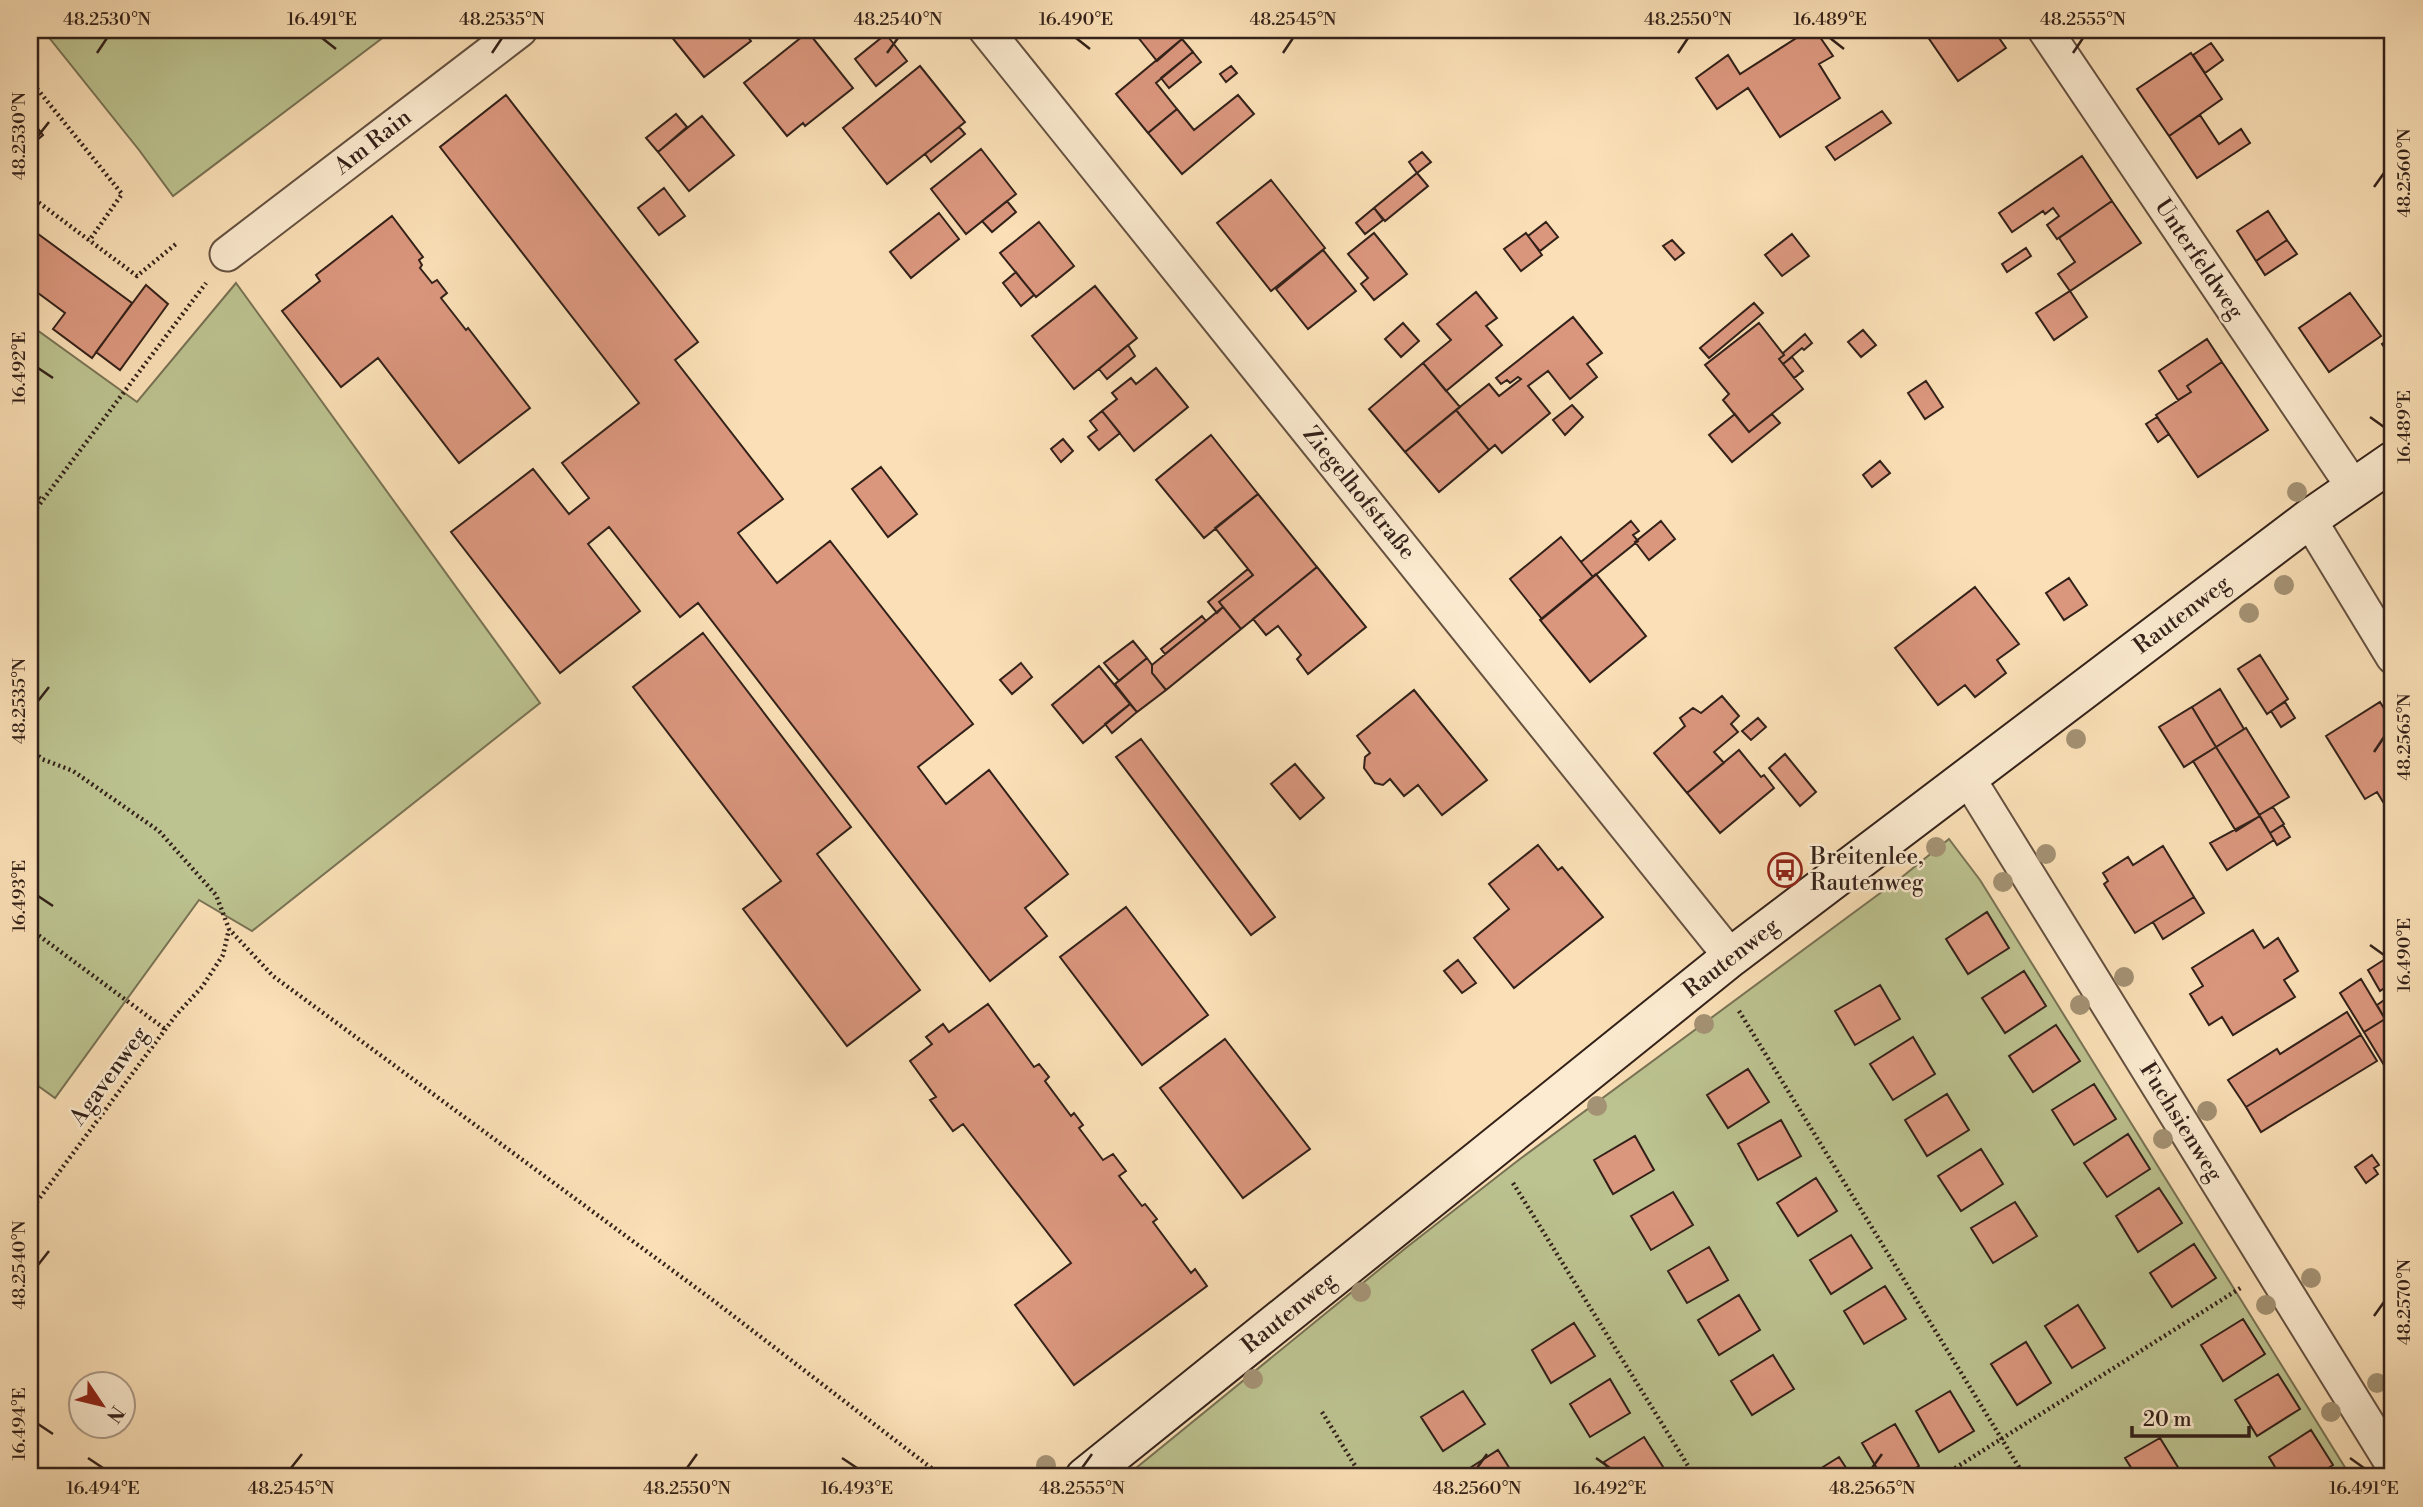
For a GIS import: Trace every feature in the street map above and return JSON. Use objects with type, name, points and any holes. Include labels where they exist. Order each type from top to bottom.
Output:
[{"type":"street","name":"Am Rain","points":[[227,254],[520,30]]},
{"type":"street","name":"Ziegelhofstraße","points":[[986,30],[1731,957]]},
{"type":"street","name":"Unterfeldweg","points":[[2045,30],[2354,488]]},
{"type":"street","name":"Rautenweg","points":[[1085,1477],[1731,957],[2309,519],[2393,461]]},
{"type":"street","points":[[2309,519],[2393,657]]},
{"type":"street","name":"Fuchsienweg","points":[[1968,778],[2393,1465]]},
{"type":"path","points":[[30,80],[122,194],[89,240]]},
{"type":"path","points":[[30,196],[137,276],[176,244]]},
{"type":"path","points":[[30,517],[227,254]]},
{"type":"path","points":[[30,491],[42,499]]},
{"type":"path","points":[[30,749],[42,759],[73,771],[159,831],[216,895],[229,929],[273,976],[714,1301],[943,1477]]},
{"type":"path","points":[[30,929],[165,1029]]},
{"type":"path","name":"Agavenweg","points":[[30,1211],[165,1029],[202,986],[223,955],[229,929]]},
{"type":"path","points":[[1739,1011],[2025,1477]]},
{"type":"path","points":[[1492,1149],[1695,1477]]},
{"type":"path","points":[[1941,1477],[2272,1269]]},
{"type":"path","points":[[1322,1412],[1362,1477]]},
{"type":"green space","points":[[43,30],[393,30],[173,196]]},
{"type":"green space","points":[[236,283],[540,703],[252,931],[199,900],[55,1098],[30,1080],[30,325],[137,402]]},
{"type":"green space","points":[[1949,839],[1980,880],[2351,1477],[1125,1477],[1407,1247],[1516,1162],[1902,877]]},
{"type":"building","points":[[666,30],[742,30],[751,41],[704,77]]},
{"type":"building","points":[[1145,30],[1175,30],[1182,39],[1157,61],[1137,36]]},
{"type":"building","points":[[1809,30],[1815,30],[1833,56],[1819,64],[1840,98],[1780,137],[1748,88],[1717,109],[1696,78],[1728,55],[1740,74]]},
{"type":"building","points":[[1923,30],[1998,30],[2000,33],[1997,35],[2006,48],[1958,81]]},
{"type":"building","points":[[2378,30],[2393,30],[2393,43],[2389,46]]},
{"type":"building","points":[[808,32],[853,88],[805,126],[803,123],[787,136],[744,83]]},
{"type":"building","points":[[886,34],[907,61],[876,86],[855,59]]},
{"type":"building","points":[[1182,39],[1193,52],[1156,83],[1177,109],[1148,133],[1116,94]]},
{"type":"building","points":[[2211,43],[2223,60],[2205,73],[2193,55]]},
{"type":"building","points":[[1193,52],[1201,62],[1169,88],[1161,78]]},
{"type":"building","points":[[2191,53],[2222,99],[2169,136],[2137,89]]},
{"type":"building","points":[[920,66],[965,122],[887,184],[843,128]]},
{"type":"building","points":[[1231,66],[1237,73],[1226,82],[1220,74]]},
{"type":"building","points":[[506,95],[698,342],[675,360],[783,499],[738,533],[777,583],[830,541],[973,724],[918,767],[946,804],[989,770],[1068,874],[1025,908],[1047,936],[990,981],[698,603],[680,617],[609,527],[588,544],[640,611],[560,673],[451,532],[533,469],[569,514],[589,498],[562,463],[639,403],[440,147]]},
{"type":"building","points":[[1238,95],[1254,114],[1182,174],[1148,133],[1177,109],[1194,130]]},
{"type":"building","points":[[1882,111],[1891,123],[1835,160],[1826,147]]},
{"type":"building","points":[[676,114],[687,127],[658,152],[646,138]]},
{"type":"building","points":[[2200,115],[2219,144],[2241,129],[2250,143],[2197,178],[2169,136]]},
{"type":"building","points":[[702,116],[734,155],[689,191],[658,152]]},
{"type":"building","points":[[30,118],[43,135],[30,146]]},
{"type":"building","points":[[959,127],[965,134],[931,162],[925,154]]},
{"type":"building","points":[[981,149],[1016,194],[966,234],[931,189]]},
{"type":"building","points":[[1422,152],[1431,162],[1417,173],[1409,162]]},
{"type":"building","points":[[2082,156],[2112,201],[2057,239],[2047,225],[2059,216],[2053,208],[2045,214],[2043,211],[2012,232],[1999,213]]},
{"type":"building","points":[[1417,173],[1428,186],[1385,221],[1374,208]]},
{"type":"building","points":[[1271,180],[1325,248],[1271,291],[1217,223]]},
{"type":"building","points":[[664,188],[685,216],[659,235],[638,208]]},
{"type":"building","points":[[1007,201],[1016,212],[992,232],[982,221]]},
{"type":"building","points":[[2112,201],[2141,243],[2070,291],[2058,274],[2075,262],[2059,238]]},
{"type":"building","points":[[1374,208],[1383,220],[1365,234],[1356,223]]},
{"type":"building","points":[[2268,211],[2287,240],[2256,261],[2237,231]]},
{"type":"building","points":[[939,213],[959,239],[911,278],[890,252]]},
{"type":"building","points":[[392,216],[423,257],[419,260],[422,265],[420,268],[432,283],[437,280],[447,293],[441,298],[466,330],[468,328],[530,408],[459,463],[378,358],[341,387],[282,311],[320,281],[316,275]]},
{"type":"building","points":[[1039,222],[1074,266],[1036,297],[1000,253]]},
{"type":"building","points":[[1546,222],[1558,237],[1540,251],[1528,236]]},
{"type":"building","points":[[30,228],[132,303],[92,358],[53,329],[65,313],[30,287]]},
{"type":"building","points":[[1374,233],[1407,274],[1374,300],[1361,284],[1368,278],[1348,254]]},
{"type":"building","points":[[1526,233],[1542,255],[1521,271],[1504,249]]},
{"type":"building","points":[[1792,234],[1809,256],[1782,276],[1765,255]]},
{"type":"building","points":[[1672,240],[1684,253],[1675,260],[1663,246]]},
{"type":"building","points":[[2287,240],[2297,254],[2265,275],[2256,261]]},
{"type":"building","points":[[2026,248],[2031,256],[2007,272],[2002,264]]},
{"type":"building","points":[[1323,250],[1356,291],[1308,329],[1276,289]]},
{"type":"building","points":[[1016,272],[1034,295],[1021,306],[1003,283]]},
{"type":"building","points":[[146,285],[168,304],[120,370],[96,352]]},
{"type":"building","points":[[1095,286],[1137,338],[1074,389],[1032,336]]},
{"type":"building","points":[[2070,291],[2087,317],[2054,340],[2036,313]]},
{"type":"building","points":[[1476,292],[1497,318],[1486,326],[1502,345],[1446,391],[1423,363],[1451,340],[1437,324]]},
{"type":"building","points":[[2350,293],[2381,336],[2329,372],[2299,328]]},
{"type":"building","points":[[1754,303],[1763,313],[1709,358],[1700,348]]},
{"type":"building","points":[[1573,317],[1602,353],[1587,364],[1597,377],[1570,399],[1548,371],[1528,386],[1550,413],[1502,453],[1495,445],[1489,450],[1456,410],[1489,384],[1499,396],[1521,379],[1518,377],[1510,383],[1507,380],[1501,384],[1496,378]]},
{"type":"building","points":[[1403,323],[1419,341],[1401,357],[1385,339]]},
{"type":"building","points":[[1759,323],[1784,355],[1779,359],[1803,389],[1749,432],[1723,400],[1729,394],[1705,365]]},
{"type":"building","points":[[1863,330],[1876,345],[1861,357],[1848,342]]},
{"type":"building","points":[[1805,334],[1812,343],[1783,364],[1779,359],[1783,353]]},
{"type":"building","points":[[2393,336],[2393,360],[2382,344]]},
{"type":"building","points":[[2207,339],[2222,362],[2187,386],[2191,392],[2178,400],[2159,371]]},
{"type":"building","points":[[1128,345],[1135,356],[1107,379],[1099,369]]},
{"type":"building","points":[[1792,357],[1803,371],[1794,378],[1783,364]]},
{"type":"building","points":[[2222,362],[2268,430],[2198,477],[2156,415],[2191,392],[2187,386]]},
{"type":"building","points":[[1423,363],[1460,407],[1405,452],[1369,409]]},
{"type":"building","points":[[1156,368],[1188,407],[1134,451],[1102,411],[1117,399],[1112,393],[1131,378],[1136,384]]},
{"type":"building","points":[[1926,381],[1943,407],[1925,419],[1908,393]]},
{"type":"building","points":[[1572,405],[1583,417],[1565,435],[1553,420]]},
{"type":"building","points":[[1456,410],[1489,450],[1439,492],[1405,452]]},
{"type":"building","points":[[1102,411],[1120,433],[1099,450],[1088,437],[1097,430],[1090,421]]},
{"type":"building","points":[[1735,414],[1749,432],[1772,414],[1780,423],[1732,462],[1709,435]]},
{"type":"building","points":[[2157,417],[2169,434],[2158,442],[2146,424]]},
{"type":"building","points":[[1211,435],[1258,494],[1204,538],[1156,480]]},
{"type":"building","points":[[1063,439],[1073,451],[1061,462],[1051,449]]},
{"type":"building","points":[[1880,461],[1890,473],[1872,487],[1863,475]]},
{"type":"building","points":[[881,467],[917,514],[888,537],[852,489]]},
{"type":"building","points":[[1258,494],[1317,567],[1241,629],[1219,602],[1253,575],[1215,528]]},
{"type":"building","points":[[1631,521],[1639,531],[1633,535],[1638,541],[1593,577],[1581,562]]},
{"type":"building","points":[[1661,521],[1675,539],[1649,560],[1635,542]]},
{"type":"building","points":[[1561,537],[1593,577],[1542,619],[1510,579]]},
{"type":"building","points":[[1317,567],[1366,627],[1308,674],[1297,659],[1301,655],[1278,626],[1266,635],[1253,619]]},
{"type":"building","points":[[1248,569],[1253,575],[1219,602],[1223,607],[1217,613],[1208,602]]},
{"type":"building","points":[[1596,574],[1646,636],[1590,682],[1540,620]]},
{"type":"building","points":[[2069,578],[2087,605],[2064,620],[2046,593]]},
{"type":"building","points":[[1975,587],[2019,644],[1997,660],[2006,673],[1975,697],[1965,685],[1938,705],[1895,648]]},
{"type":"building","points":[[1223,607],[1241,629],[1166,690],[1152,673],[1152,665]]},
{"type":"building","points":[[1202,616],[1206,621],[1165,654],[1161,649]]},
{"type":"building","points":[[703,633],[851,827],[817,854],[920,990],[847,1046],[743,909],[781,881],[633,687]]},
{"type":"building","points":[[1133,641],[1147,658],[1119,681],[1104,663]]},
{"type":"building","points":[[2260,655],[2288,699],[2267,714],[2238,669]]},
{"type":"building","points":[[1147,658],[1152,665],[1152,673],[1166,690],[1137,712],[1115,684]]},
{"type":"building","points":[[1021,663],[1032,677],[1012,694],[1000,680]]},
{"type":"building","points":[[1099,666],[1130,704],[1083,743],[1052,705]]},
{"type":"building","points":[[2220,689],[2244,729],[2216,747],[2192,707]]},
{"type":"building","points":[[1414,690],[1487,780],[1442,815],[1418,785],[1404,796],[1390,779],[1383,785],[1375,783],[1364,768],[1365,757],[1370,753],[1357,736]]},
{"type":"building","points":[[1722,696],[1739,716],[1731,724],[1738,732],[1714,752],[1724,763],[1687,793],[1654,753],[1685,726],[1680,718],[1693,708],[1701,713]]},
{"type":"building","points":[[2285,702],[2295,718],[2281,727],[2271,711]]},
{"type":"building","points":[[2380,702],[2393,723],[2393,796],[2383,802],[2377,792],[2365,799],[2326,736]]},
{"type":"building","points":[[1130,704],[1137,712],[1112,733],[1105,724]]},
{"type":"building","points":[[2192,707],[2216,747],[2184,767],[2159,727]]},
{"type":"building","points":[[1758,718],[1766,727],[1751,740],[1742,731]]},
{"type":"building","points":[[2246,728],[2289,797],[2259,815],[2216,747]]},
{"type":"building","points":[[1141,739],[1275,917],[1251,935],[1116,757]]},
{"type":"building","points":[[2216,747],[2260,816],[2236,831],[2193,761]]},
{"type":"building","points":[[1739,750],[1761,777],[1764,775],[1774,788],[1720,833],[1687,793]]},
{"type":"building","points":[[1785,754],[1816,792],[1800,806],[1769,768]]},
{"type":"building","points":[[1295,764],[1324,798],[1300,819],[1271,784]]},
{"type":"building","points":[[2273,807],[2284,824],[2270,833],[2259,815]]},
{"type":"building","points":[[2260,816],[2274,840],[2227,870],[2210,843]]},
{"type":"building","points":[[2283,825],[2290,837],[2277,845],[2270,833]]},
{"type":"building","points":[[1538,845],[1558,870],[1562,867],[1603,917],[1514,988],[1474,938],[1509,909],[1489,884]]},
{"type":"building","points":[[2163,846],[2194,897],[2135,933],[2104,884],[2108,881],[2103,873],[2128,857],[2133,865]]},
{"type":"building","points":[[2194,897],[2204,913],[2163,939],[2153,922]]},
{"type":"building","points":[[1126,907],[1208,1015],[1142,1065],[1060,957]]},
{"type":"building","points":[[1987,912],[2009,948],[1968,974],[1946,939]]},
{"type":"building","points":[[2253,930],[2264,948],[2278,938],[2298,971],[2284,980],[2295,997],[2233,1035],[2222,1017],[2209,1025],[2190,994],[2203,986],[2192,968]]},
{"type":"building","points":[[2393,954],[2393,982],[2380,991],[2368,970]]},
{"type":"building","points":[[1458,960],[1476,983],[1462,993],[1444,971]]},
{"type":"building","points":[[2024,971],[2046,1006],[2005,1033],[1982,998]]},
{"type":"building","points":[[2361,979],[2385,1019],[2364,1032],[2340,993]]},
{"type":"building","points":[[1880,985],[1900,1019],[1855,1045],[1835,1011]]},
{"type":"building","points":[[2393,994],[2393,1014],[2385,1019],[2377,1005]]},
{"type":"building","points":[[988,1004],[1034,1067],[1039,1064],[1049,1077],[1045,1081],[1071,1116],[1074,1113],[1083,1125],[1079,1128],[1103,1160],[1113,1154],[1126,1171],[1119,1176],[1142,1206],[1145,1204],[1157,1219],[1153,1222],[1191,1273],[1195,1269],[1207,1286],[1074,1385],[1015,1305],[1071,1263],[963,1124],[953,1131],[930,1100],[936,1097],[910,1061],[932,1044],[926,1037],[943,1024],[949,1032]]},
{"type":"building","points":[[2347,1012],[2361,1035],[2246,1107],[2228,1080],[2277,1049],[2280,1054]]},
{"type":"building","points":[[2385,1019],[2393,1031],[2393,1080],[2364,1032]]},
{"type":"building","points":[[2056,1025],[2080,1061],[2033,1092],[2009,1056]]},
{"type":"building","points":[[2361,1035],[2377,1061],[2261,1132],[2246,1107]]},
{"type":"building","points":[[1913,1037],[1935,1074],[1893,1100],[1870,1064]]},
{"type":"building","points":[[1225,1039],[1310,1149],[1243,1198],[1160,1088]]},
{"type":"building","points":[[1748,1069],[1769,1102],[1728,1128],[1707,1095]]},
{"type":"building","points":[[2094,1084],[2116,1119],[2074,1145],[2052,1110]]},
{"type":"building","points":[[1947,1094],[1969,1130],[1927,1156],[1905,1120]]},
{"type":"building","points":[[1781,1120],[1801,1156],[1758,1180],[1738,1144]]},
{"type":"building","points":[[2128,1134],[2150,1169],[2107,1197],[2084,1163]]},
{"type":"building","points":[[1635,1136],[1654,1170],[1613,1194],[1594,1160]]},
{"type":"building","points":[[1981,1149],[2003,1184],[1961,1211],[1938,1176]]},
{"type":"building","points":[[2372,1155],[2379,1165],[2374,1168],[2378,1174],[2366,1183],[2355,1167]]},
{"type":"building","points":[[1816,1178],[1837,1211],[1798,1236],[1777,1203]]},
{"type":"building","points":[[2159,1188],[2182,1223],[2138,1252],[2116,1216]]},
{"type":"building","points":[[1673,1192],[1693,1225],[1651,1250],[1631,1216]]},
{"type":"building","points":[[2015,1202],[2037,1236],[1993,1263],[1971,1228]]},
{"type":"building","points":[[1851,1235],[1872,1268],[1831,1294],[1810,1260]]},
{"type":"building","points":[[2194,1244],[2216,1278],[2172,1307],[2150,1273]]},
{"type":"building","points":[[1709,1247],[1728,1280],[1687,1303],[1668,1271]]},
{"type":"building","points":[[1885,1286],[1906,1319],[1864,1344],[1844,1311]]},
{"type":"building","points":[[1739,1295],[1760,1330],[1719,1355],[1698,1320]]},
{"type":"building","points":[[2078,1305],[2105,1348],[2072,1368],[2045,1326]]},
{"type":"building","points":[[2243,1319],[2265,1354],[2223,1381],[2201,1345]]},
{"type":"building","points":[[1574,1323],[1595,1356],[1551,1383],[1532,1350]]},
{"type":"building","points":[[2026,1342],[2051,1383],[2017,1405],[1991,1364]]},
{"type":"building","points":[[1773,1355],[1794,1389],[1752,1415],[1731,1381]]},
{"type":"building","points":[[2278,1374],[2300,1409],[2257,1436],[2235,1400]]},
{"type":"building","points":[[1610,1379],[1630,1413],[1590,1437],[1570,1404]]},
{"type":"building","points":[[1463,1391],[1485,1424],[1443,1451],[1421,1417]]},
{"type":"building","points":[[1950,1391],[1974,1431],[1939,1452],[1916,1411]]},
{"type":"building","points":[[1895,1424],[1919,1466],[1900,1477],[1882,1477],[1862,1443]]},
{"type":"building","points":[[2311,1430],[2333,1465],[2314,1477],[2281,1477],[2269,1457]]},
{"type":"building","points":[[1644,1437],[1665,1470],[1654,1477],[1613,1477],[1604,1462]]},
{"type":"building","points":[[2160,1438],[2184,1477],[2137,1477],[2125,1458]]},
{"type":"building","points":[[1498,1450],[1515,1477],[1456,1477]]},
{"type":"building","points":[[1839,1457],[1852,1477],[1807,1477]]},
{"type":"place","name":"Breitenlee, Rautenweg","points":[[1785,870]]}]
